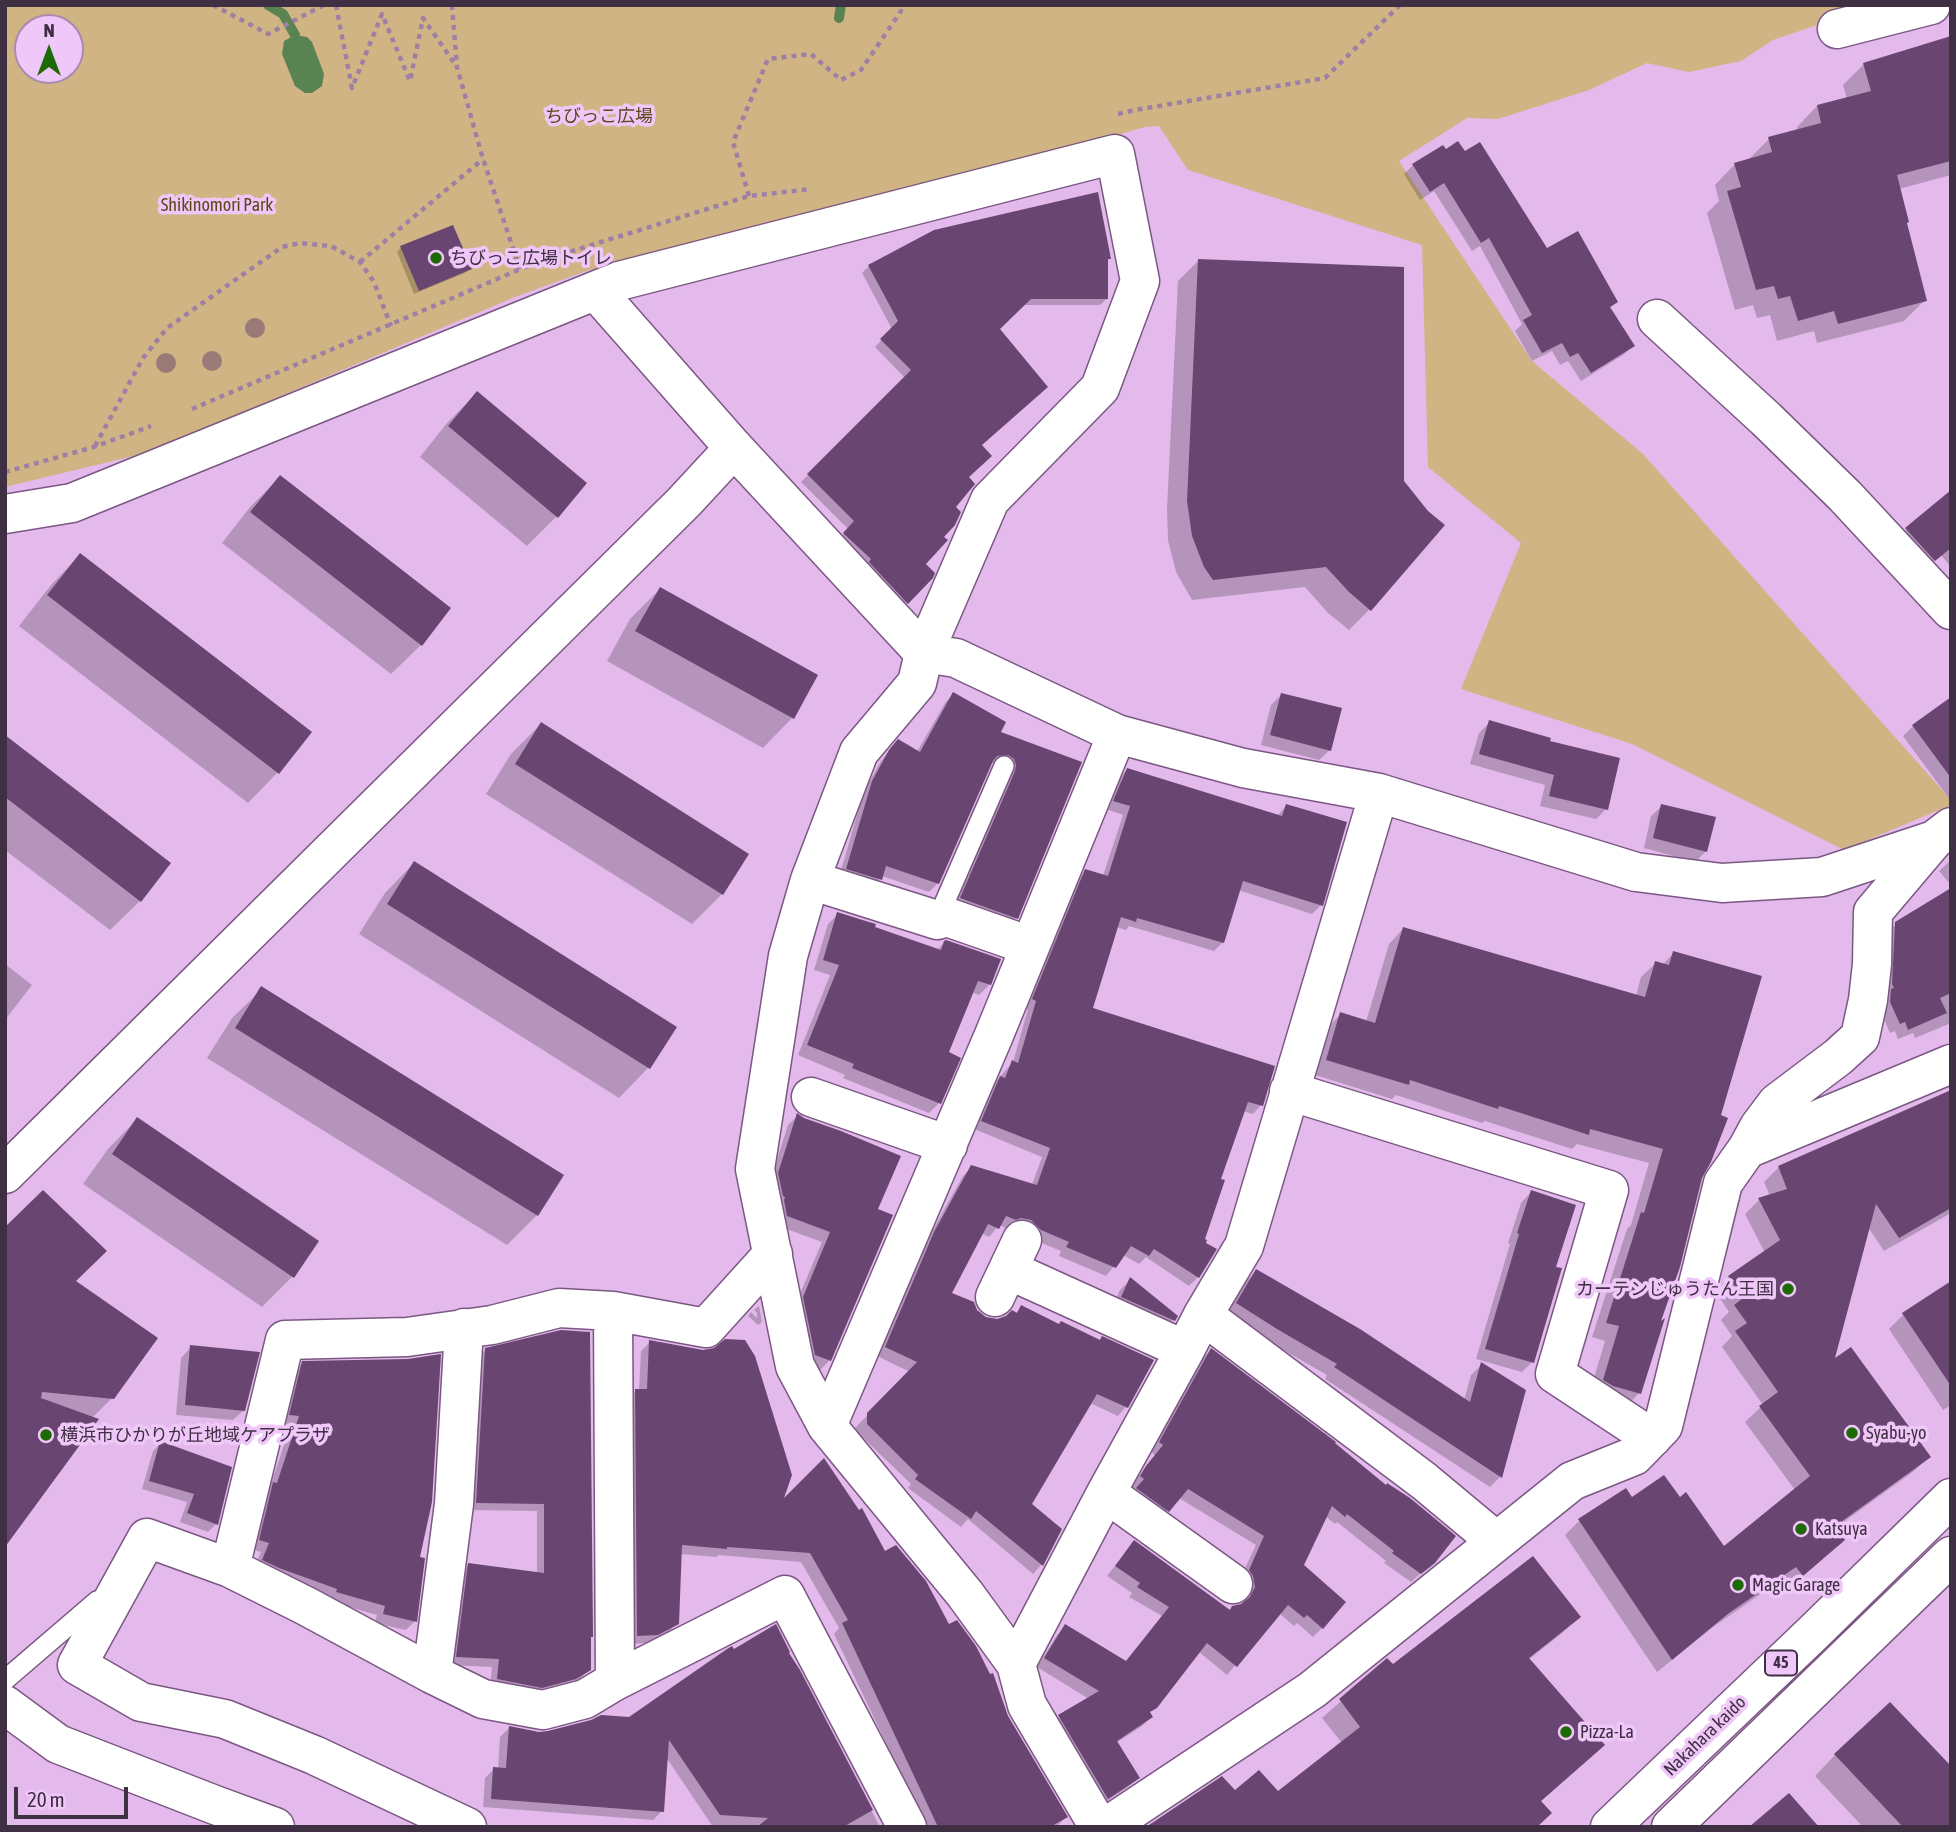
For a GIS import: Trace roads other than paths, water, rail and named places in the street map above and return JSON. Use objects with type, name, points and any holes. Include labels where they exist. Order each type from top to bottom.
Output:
[{"type":"street","points":[[1837,30],[1931,5]]},
{"type":"street","points":[[5,514],[72,503],[619,281],[1115,154],[1140,281],[1100,388],[990,500],[924,653],[917,683],[859,752],[810,880],[788,956],[755,1169],[795,1366],[827,1426],[965,1594],[1016,1664],[1027,1705],[1099,1827]]},
{"type":"street","points":[[596,290],[734,448],[924,653],[956,658],[1117,734],[1243,768],[1379,793],[1636,872],[1722,884],[1822,877],[1942,833]]},
{"type":"street","points":[[1657,319],[1825,477],[1951,610]]},
{"type":"street","points":[[5,1174],[684,502],[734,448]]},
{"type":"street","points":[[827,1426],[948,1144],[1117,734]]},
{"type":"street","points":[[1016,1664],[1106,1493],[1244,1245],[1379,793]]},
{"type":"street","points":[[1106,1827],[1312,1690],[1572,1482],[1634,1456],[1663,1426],[1723,1183],[1777,1103],[1860,1037],[1868,1000],[1874,912],[1942,833]]},
{"type":"street","points":[[810,880],[937,920],[947,917],[1030,946]]},
{"type":"street","points":[[1747,1149],[1951,1064]]},
{"type":"street","points":[[1289,1091],[1609,1190],[1555,1374],[1652,1438]]},
{"type":"street","points":[[811,1097],[948,1144]]},
{"type":"street","points":[[230,1568],[285,1340],[407,1337],[492,1325],[559,1308],[613,1311],[706,1328],[773,1254]]},
{"type":"street","points":[[1009,1269],[1185,1350]]},
{"type":"street","points":[[613,1311],[615,1681]]},
{"type":"street","points":[[1203,1315],[1424,1482],[1496,1541]]},
{"type":"street","points":[[432,1674],[454,1504],[464,1328]]},
{"type":"street","points":[[1106,1493],[1233,1584]]},
{"type":"street","name":"Nakahara kaido","points":[[1610,1827],[1951,1498]]},
{"type":"street","points":[[467,1827],[314,1755],[225,1719],[141,1702],[76,1665],[147,1538],[230,1568],[483,1699],[543,1710],[584,1699],[785,1595],[907,1827]]},
{"type":"street","name":"45","points":[[1671,1827],[1951,1556]]},
{"type":"street","points":[[5,1705],[58,1744],[275,1827]]},
{"type":"lane","points":[[937,920],[1004,766]]},
{"type":"lane","points":[[5,1680],[97,1601],[113,1600]]},
{"type":"waterway","points":[[268,5],[283,14],[295,35]]},
{"type":"waterway","points":[[839,18],[841,5]]},
{"type":"place","name":"ちびっこ広場トイレ","points":[[436,258]]},
{"type":"place","name":"カーテンじゅうたん王国","points":[[1788,1289]]},
{"type":"place","name":"Syabu-yo","points":[[1852,1433]]},
{"type":"place","name":"横浜市ひかりが丘地域ケアプラザ","points":[[46,1435]]},
{"type":"place","name":"Katsuya","points":[[1801,1529]]},
{"type":"place","name":"Magic Garage","points":[[1738,1585]]},
{"type":"place","name":"Pizza-La","points":[[1566,1732]]},
{"type":"park label","name":"ちびっこ広場","points":[[599,116]]},
{"type":"park label","name":"Shikinomori Park","points":[[217,205]]}]
